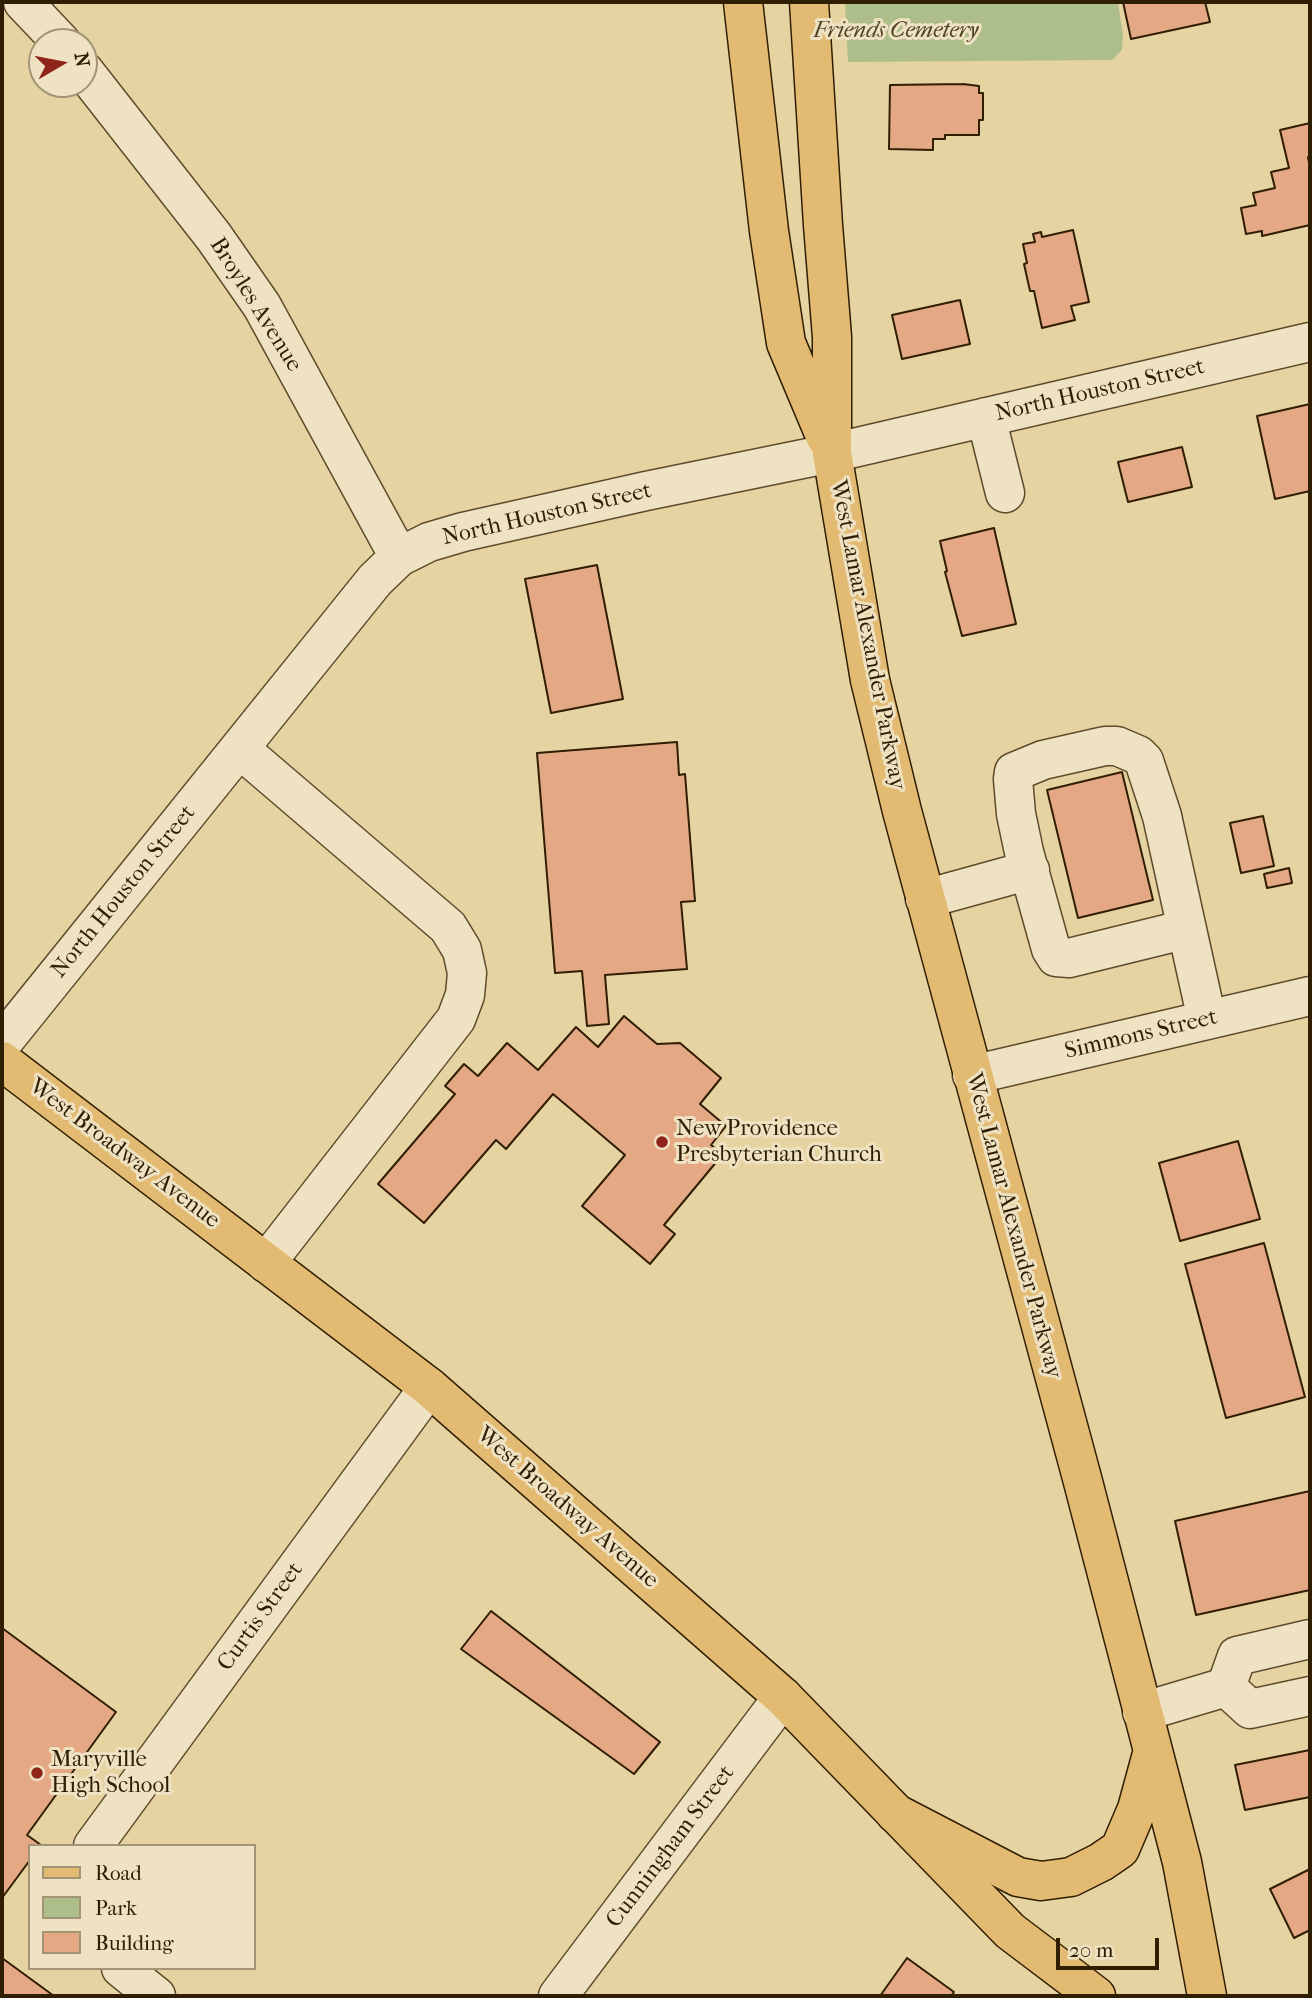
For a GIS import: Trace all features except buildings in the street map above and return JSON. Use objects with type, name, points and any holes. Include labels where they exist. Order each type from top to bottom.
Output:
[{"type":"main road","name":"West Lamar Alexander Parkway","points":[[743,2],[769,231],[786,343],[832,453]]},
{"type":"main road","name":"West Lamar Alexander Parkway","points":[[809,2],[832,337],[832,453],[870,680],[925,899],[1182,1862],[1207,1996]]},
{"type":"main road","name":"West Broadway Avenue","points":[[2,1061],[429,1387],[783,1697],[1010,1931],[1096,1996]]},
{"type":"main road","points":[[895,1813],[1018,1877],[1041,1881],[1071,1877],[1120,1849],[1137,1809],[1153,1752]]},
{"type":"street","points":[[23,2],[48,28]]},
{"type":"street","name":"Broyles Avenue","points":[[98,89],[214,237],[262,306],[399,557]]},
{"type":"street","name":"North Houston Street","points":[[2,1043],[375,580],[399,557],[429,542],[463,532],[832,453],[1310,342]]},
{"type":"street","points":[[986,417],[1005,493]]},
{"type":"street","points":[[1187,929],[1069,958],[1056,957],[1051,949],[1016,814],[1014,772],[1043,760],[1105,746],[1118,746],[1138,755],[1144,761],[1155,788],[1187,929],[1207,1020]]},
{"type":"street","points":[[240,749],[448,927],[462,950],[467,973],[466,995],[456,1019],[266,1263]]},
{"type":"street","points":[[925,899],[1030,870]]},
{"type":"street","name":"Simmons Street","points":[[972,1075],[1310,996]]},
{"type":"street","name":"Curtis Street","points":[[94,1844],[429,1387]]},
{"type":"street","points":[[1226,1687],[1237,1656],[1310,1639]]},
{"type":"street","points":[[1142,1712],[1226,1687]]},
{"type":"street","points":[[1226,1687],[1250,1709],[1310,1696]]},
{"type":"street","name":"Cunningham Street","points":[[558,1996],[783,1697]]},
{"type":"street","points":[[124,1970],[156,1996]]},
{"type":"green space","name":"Friends Cemetery","points":[[845,2],[1118,2],[1123,36],[1122,50],[1112,60],[848,62]]},
{"type":"place","name":"New Providence Presbyterian Church","points":[[662,1142]]},
{"type":"place","name":"Maryville High School","points":[[37,1773]]}]
